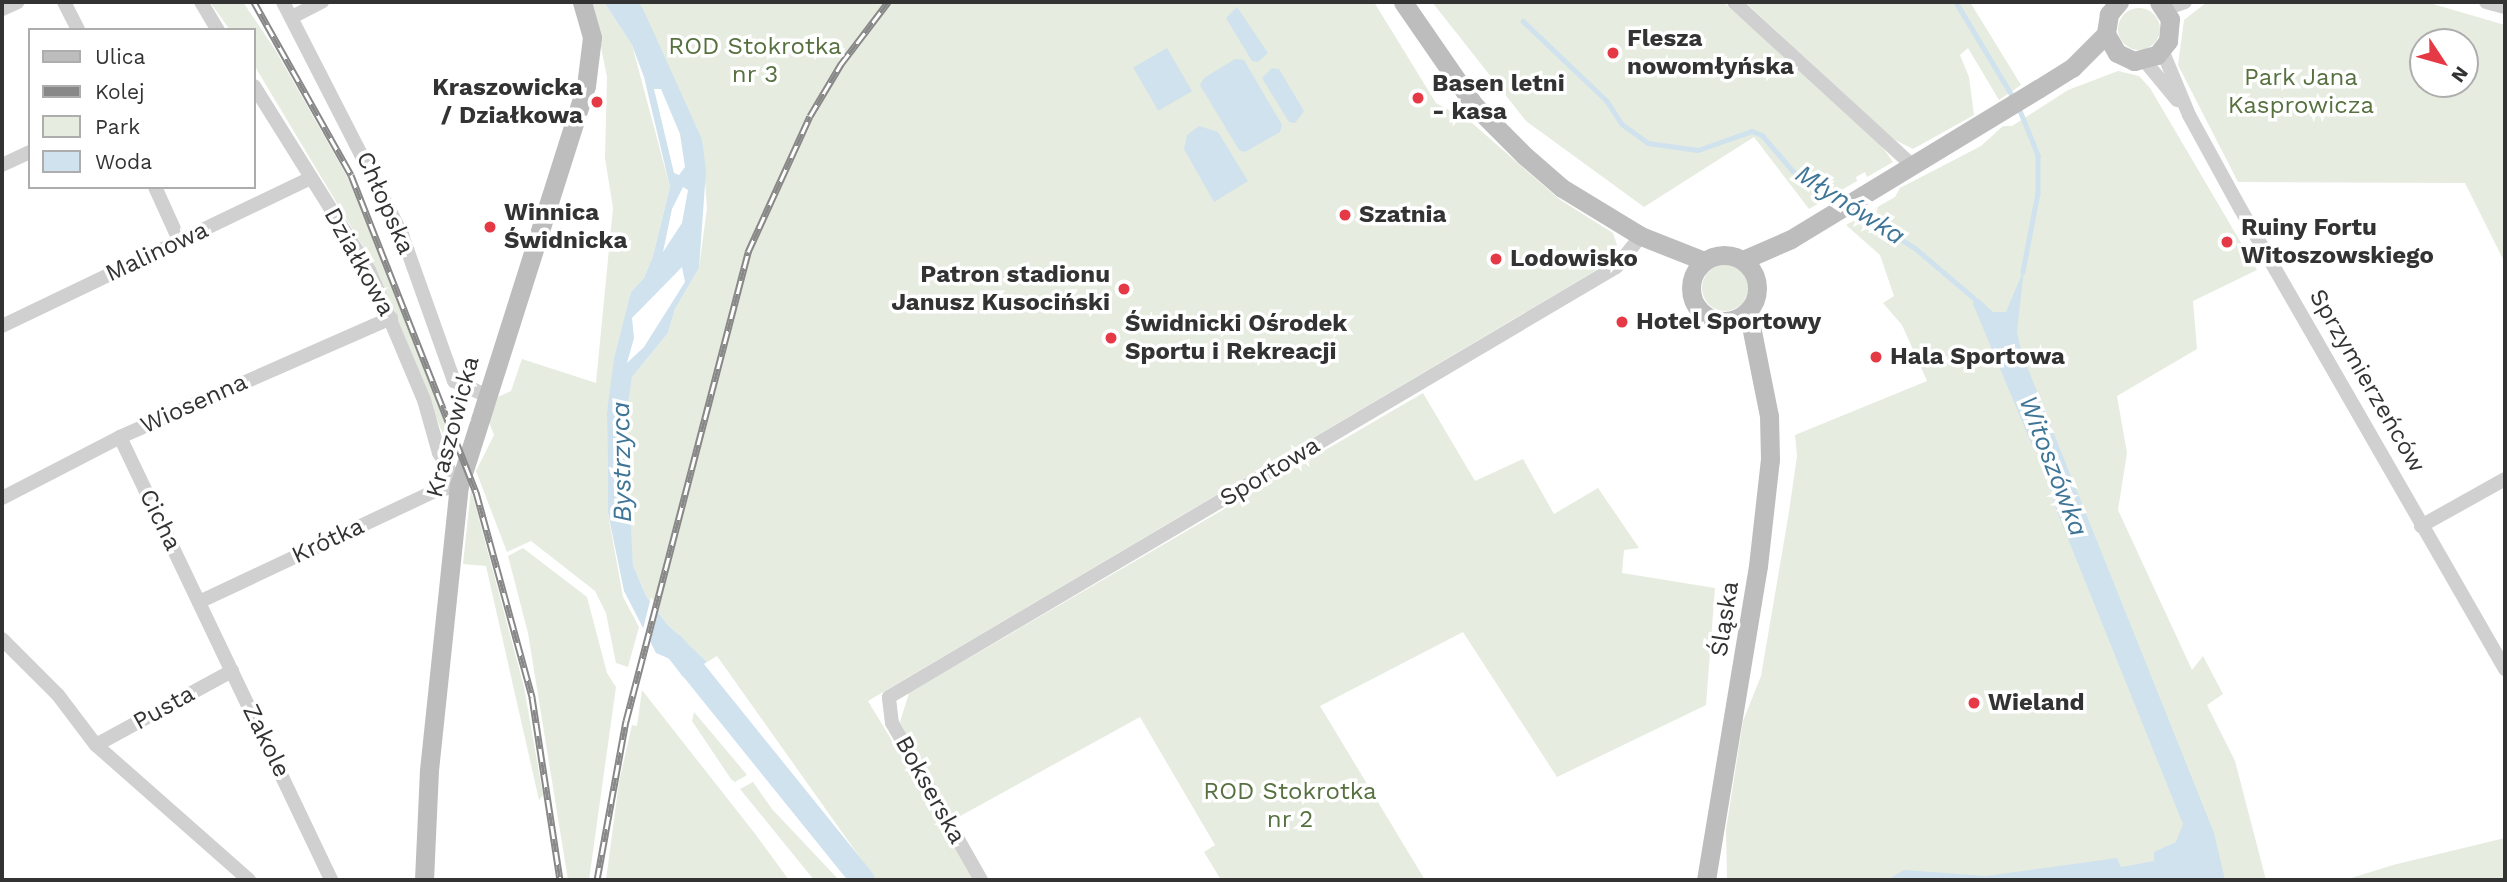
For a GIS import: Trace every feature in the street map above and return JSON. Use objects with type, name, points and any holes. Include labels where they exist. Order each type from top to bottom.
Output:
[{"type":"street","points":[[2,9],[18,2]]},
{"type":"street","points":[[64,2],[77,28]]},
{"type":"street","points":[[201,2],[217,28]]},
{"type":"street","name":"Chłopska","points":[[283,2],[402,235],[454,381],[486,395]]},
{"type":"street","points":[[292,17],[322,2]]},
{"type":"street","name":"Kraszowicka","points":[[424,880],[429,770],[459,486],[586,86],[592,37],[582,2]]},
{"type":"street","points":[[1404,2],[1492,126],[1562,188],[1641,236],[1704,261],[1723,255],[1742,260],[1791,239],[2072,68],[2117,53],[2144,60],[2162,51],[2171,30],[2162,5],[2185,2]]},
{"type":"street","points":[[1734,2],[1912,165]]},
{"type":"street","points":[[2486,2],[2505,7]]},
{"type":"street","points":[[2072,68],[2106,34],[2116,3]]},
{"type":"street","points":[[2106,34],[2117,53]]},
{"type":"street","name":"Sprzymierzeńców","points":[[2162,51],[2189,115],[2421,526],[2505,669]]},
{"type":"street","name":"Sprzymierzeńców","points":[[2144,60],[2189,115]]},
{"type":"street","name":"Działkowa","points":[[256,89],[369,270],[390,318],[439,453],[459,486]]},
{"type":"street","points":[[2,165],[28,153]]},
{"type":"street","name":"Malinowa","points":[[2,326],[312,178]]},
{"type":"street","points":[[156,189],[180,242]]},
{"type":"street","points":[[1641,236],[1692,281]]},
{"type":"street","name":"Sportowa","points":[[889,697],[1616,267],[1641,236]]},
{"type":"street","points":[[1704,261],[1692,281],[1694,302],[1700,311],[1720,321],[1748,311],[1754,302],[1757,281],[1791,239]]},
{"type":"street","points":[[1742,260],[1757,281]]},
{"type":"street","name":"Śląska","points":[[1706,880],[1758,566],[1770,459],[1769,416],[1748,311]]},
{"type":"street","name":"Wiosenna","points":[[2,498],[120,437],[390,318]]},
{"type":"street","name":"Śląska","points":[[1720,321],[1738,337],[1758,365]]},
{"type":"street","name":"Cicha","points":[[120,437],[199,602]]},
{"type":"street","points":[[2421,526],[2505,479]]},
{"type":"street","name":"Krótka","points":[[199,602],[429,493],[459,486]]},
{"type":"street","name":"Zakole","points":[[199,602],[331,880]]},
{"type":"street","points":[[2,639],[58,695],[96,745],[249,880]]},
{"type":"street","name":"Pusta","points":[[96,745],[232,671]]},
{"type":"street","name":"Bokserska","points":[[889,697],[891,723],[981,880]]},
{"type":"green space","points":[[210,2],[243,2],[276,51],[362,205],[453,438],[447,444],[374,265],[256,68],[256,28],[229,28]]},
{"type":"green space","points":[[592,2],[604,2],[632,45],[670,187],[653,256],[644,278],[631,292],[607,412],[608,514],[623,597],[639,627],[628,667],[616,663],[606,613],[595,591],[531,541],[507,552],[476,471],[494,435],[489,422],[498,397],[511,391],[522,359],[596,383],[613,208],[605,158],[607,77]]},
{"type":"green space","name":"Świdnicki Ośrodek Sportu i Rekreacji","points":[[638,2],[1374,2],[1436,103],[1471,122],[1559,199],[1613,233],[1619,251],[1610,262],[868,701],[976,880],[876,880],[717,656],[707,662],[666,623],[646,596],[633,565],[626,473],[627,401],[632,377],[668,333],[675,309],[699,268],[707,208],[702,139]]},
{"type":"green space","points":[[1432,2],[1723,2],[1871,131],[1893,162],[1867,177],[1865,172],[1856,177],[1857,181],[1809,209],[1754,137],[1644,207],[1526,121]]},
{"type":"green space","points":[[1745,2],[1970,2],[2021,85],[1999,100],[1968,48],[1960,55],[1969,77],[1974,115],[1913,149],[1893,139]]},
{"type":"green space","name":"Park Jana Kasprowicza","points":[[2207,2],[2426,2],[2505,25],[2505,263],[2465,183],[2238,182],[2178,65],[2184,20]]},
{"type":"green space","points":[[2139,8],[2154,14],[2160,29],[2154,44],[2139,50],[2124,44],[2118,29],[2124,14]]},
{"type":"green space","points":[[2118,71],[2139,76],[2150,88],[2257,270],[2193,301],[2197,349],[2117,396],[2127,453],[2118,510],[2192,670],[2203,656],[2223,694],[2207,705],[2235,761],[2266,880],[1727,880],[1726,830],[1743,721],[1761,676],[1797,456],[1795,435],[1927,381],[1902,325],[1883,303],[1894,296],[1880,255],[1846,225],[1895,197],[1900,188],[1981,146],[2003,126],[2012,126],[2068,90]]},
{"type":"green space","points":[[371,194],[377,198],[399,245],[396,250]]},
{"type":"green space","points":[[1725,265],[1741,272],[1748,288],[1741,304],[1725,311],[1709,304],[1702,288],[1709,272]]},
{"type":"green space","name":"ROD Stokrotka nr 2","points":[[1423,393],[1475,481],[1523,459],[1554,514],[1598,488],[1639,548],[1624,550],[1622,573],[1715,588],[1706,705],[1557,777],[1463,632],[1320,706],[1425,880],[1221,880],[1204,852],[1215,845],[1140,717],[953,820],[900,722],[909,693]]},
{"type":"green space","points":[[471,489],[524,687],[543,795],[539,800],[486,566],[463,564]]},
{"type":"green space","points":[[523,548],[587,597],[607,673],[616,687],[589,880],[568,880],[528,633],[508,556]]},
{"type":"green space","points":[[642,690],[789,880],[606,880],[619,782],[632,725],[637,726]]},
{"type":"green space","points":[[694,712],[747,775],[735,782],[731,779],[692,721]]},
{"type":"green space","points":[[753,782],[772,809],[839,880],[814,880],[740,789]]},
{"type":"green space","points":[[2505,838],[2505,880],[2345,880],[2393,865]]},
{"type":"water","points":[[604,2],[638,2],[643,9],[702,139],[706,171],[699,268],[675,309],[668,333],[632,377],[625,423],[633,565],[646,596],[666,623],[707,662],[683,677],[670,659],[656,653],[624,591],[608,513],[607,412],[614,359],[631,292],[644,278],[653,256],[670,187],[644,77],[632,45]],"holes":[[[654,89],[661,89],[680,134],[685,167],[679,175],[674,173]],[[683,187],[688,190],[682,223],[663,252],[672,209]],[[682,267],[685,282],[644,347],[627,363],[634,338],[632,318]]]},
{"type":"water","points":[[1237,7],[1268,53],[1258,62],[1252,61],[1226,18]]},
{"type":"water","points":[[1167,48],[1192,91],[1158,111],[1133,68]]},
{"type":"water","points":[[1235,59],[1244,60],[1282,125],[1280,132],[1245,152],[1239,150],[1200,85],[1204,78]]},
{"type":"water","points":[[1272,68],[1279,69],[1304,111],[1295,123],[1289,122],[1262,78]]},
{"type":"water","points":[[1199,126],[1218,132],[1248,181],[1214,202],[1184,149],[1187,135]]},
{"type":"water","points":[[2024,269],[2017,332],[2022,354],[2214,833],[2225,880],[1887,880],[1904,870],[1986,876],[2117,858],[2121,867],[2154,861],[2154,852],[2176,842],[2183,824],[2056,509],[2039,451],[2032,445],[1973,304],[1974,298],[1979,299],[1993,312],[2006,312]]},
{"type":"pier","points":[[651,597],[659,608],[650,643],[643,629]]},
{"type":"waterway","name":"Witoszówka","points":[[1956,2],[2013,97]]},
{"type":"waterway","name":"Młynówka","points":[[1523,21],[1607,101],[1622,124],[1648,143],[1698,150],[1752,131],[1762,135],[1793,171],[1840,201]]},
{"type":"waterway","name":"Witoszówka","points":[[2019,108],[2038,155],[2038,193],[2023,272]]},
{"type":"waterway","name":"Młynówka","points":[[1853,209],[1915,248],[1974,298]]},
{"type":"waterway","name":"Bystrzyca","points":[[674,646],[863,880]]},
{"type":"railway","points":[[254,2],[351,175],[476,492],[532,697],[560,880]]},
{"type":"railway","points":[[597,880],[626,721],[748,252],[810,116],[841,64],[888,2]]},
{"type":"place","name":"Flesza nowomłyńska","points":[[1613,53]]},
{"type":"place","name":"Basen letni - kasa","points":[[1418,98]]},
{"type":"place","name":"Kraszowicka / Działkowa","points":[[597,102]]},
{"type":"place","name":"Szatnia","points":[[1345,215]]},
{"type":"place","name":"Winnica Świdnicka","points":[[490,227]]},
{"type":"place","name":"Ruiny Fortu Witoszowskiego","points":[[2227,242]]},
{"type":"place","name":"Lodowisko","points":[[1496,259]]},
{"type":"place","name":"Patron stadionu Janusz Kusociński","points":[[1124,289]]},
{"type":"place","name":"Hotel Sportowy","points":[[1622,322]]},
{"type":"place","name":"Świdnicki Ośrodek Sportu i Rekreacji","points":[[1111,338]]},
{"type":"place","name":"Hala Sportowa","points":[[1876,357]]},
{"type":"place","name":"Wieland","points":[[1974,703]]},
{"type":"park label","name":"ROD Stokrotka nr 3","points":[[755,61]]}]
